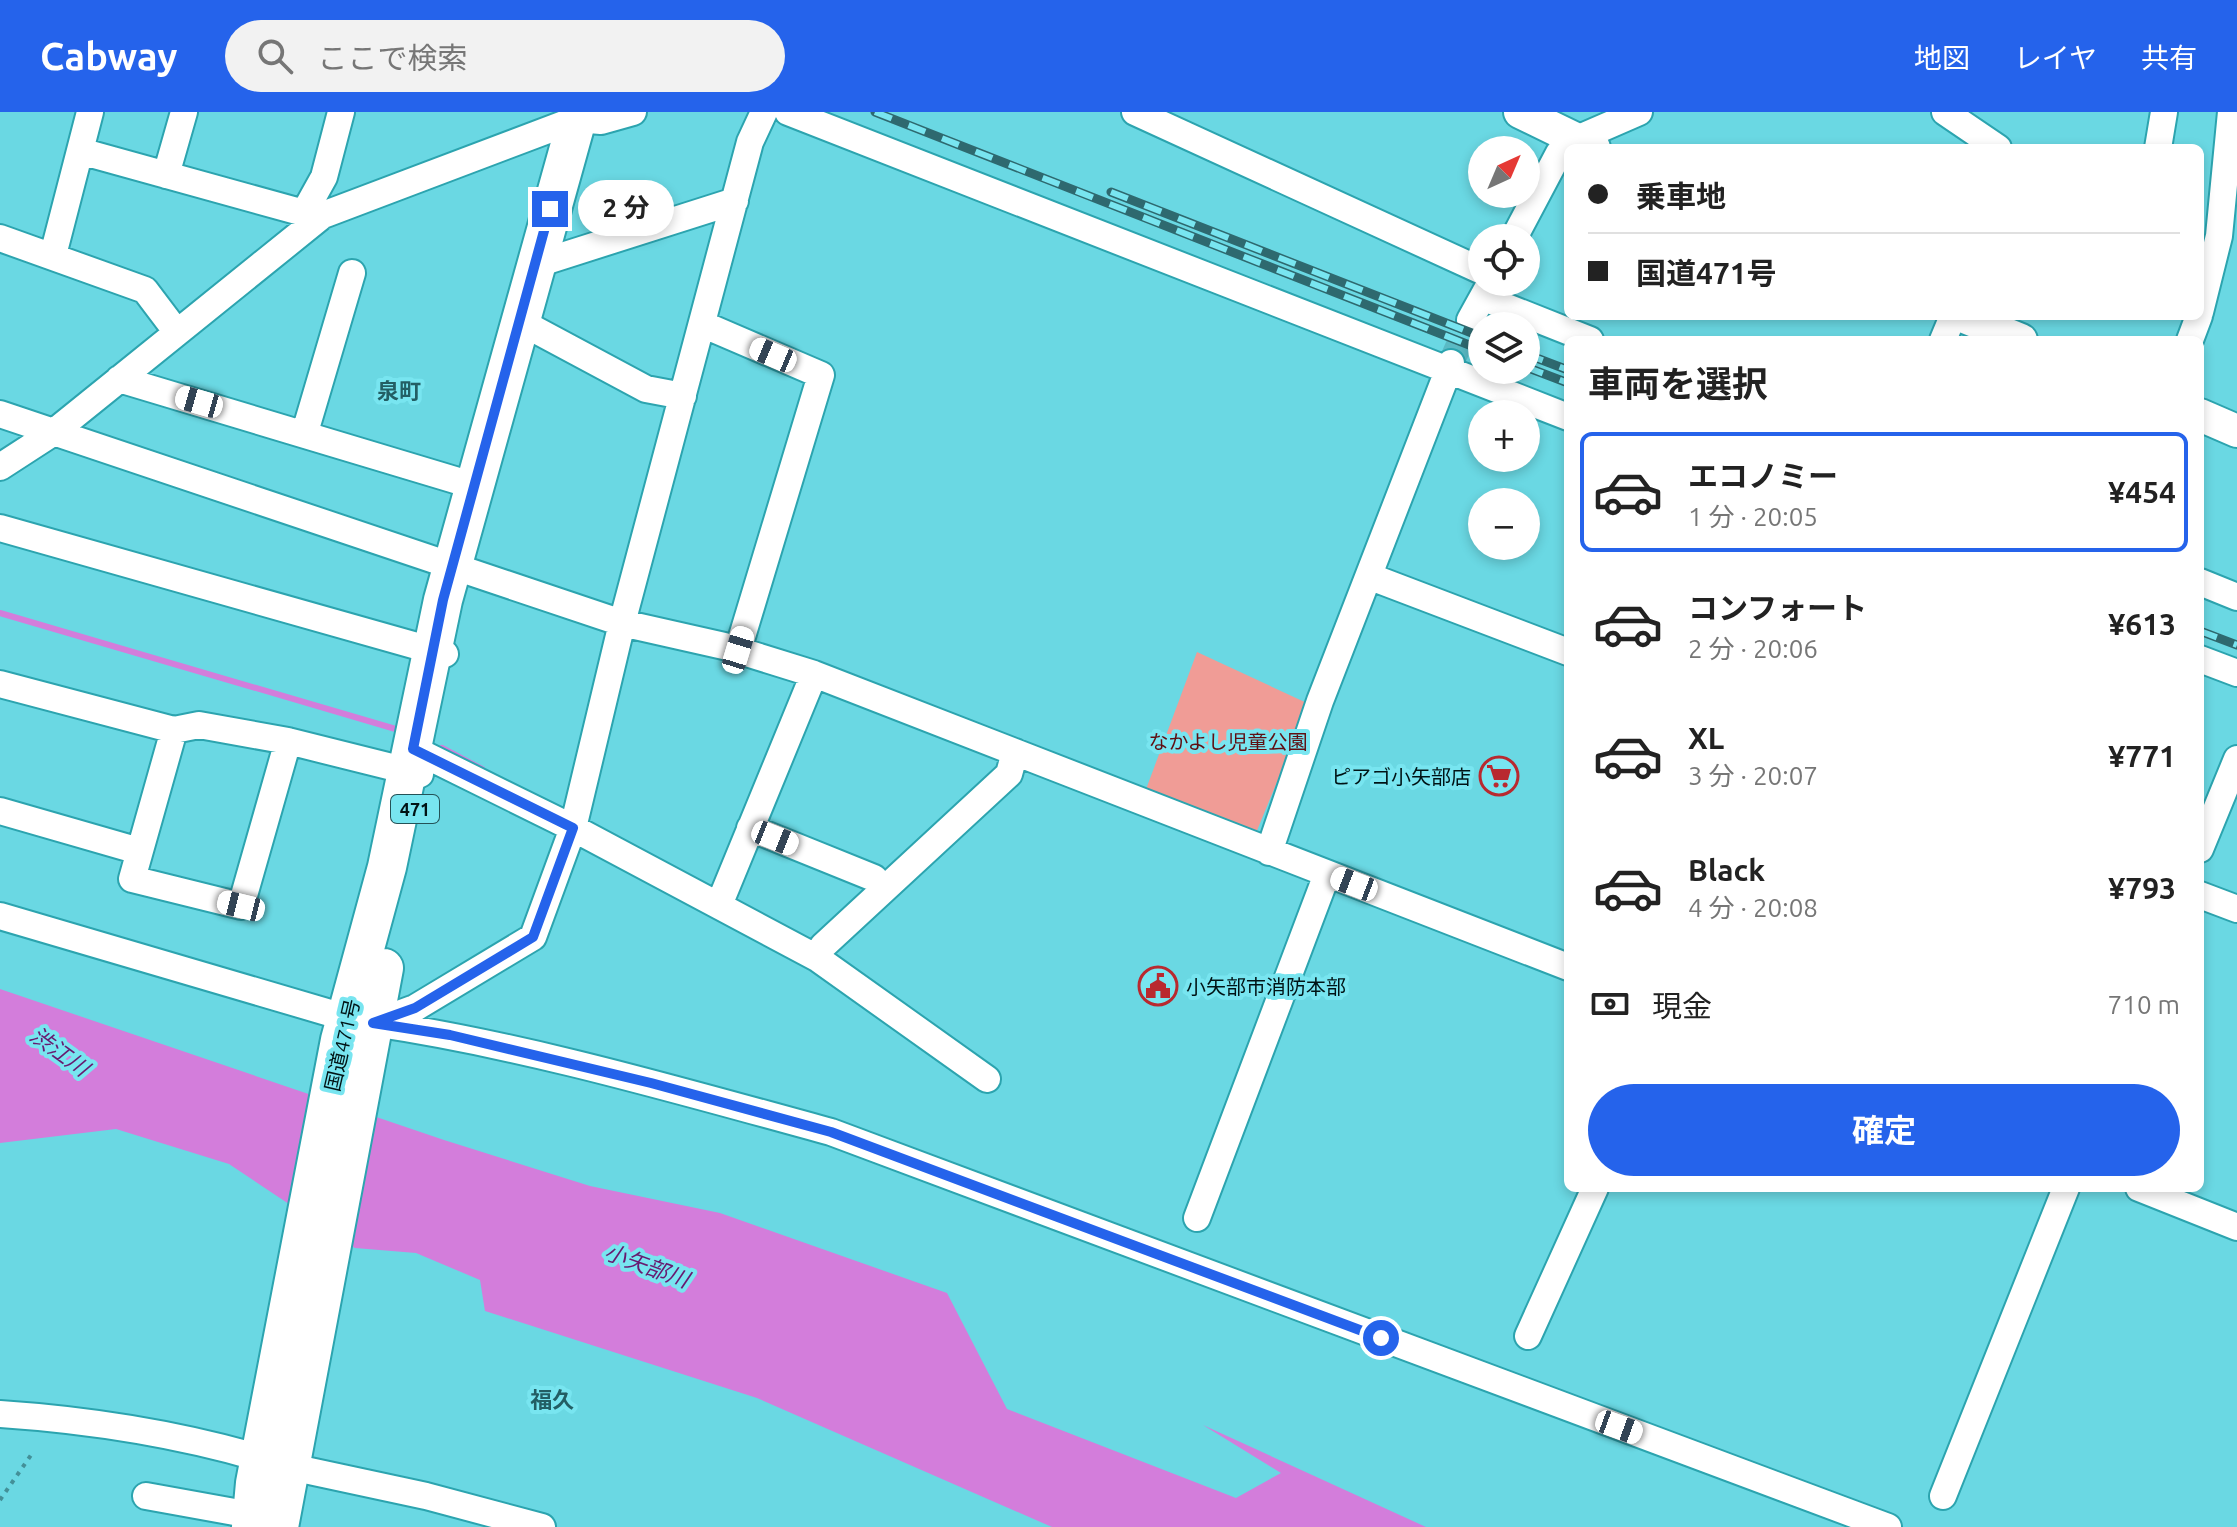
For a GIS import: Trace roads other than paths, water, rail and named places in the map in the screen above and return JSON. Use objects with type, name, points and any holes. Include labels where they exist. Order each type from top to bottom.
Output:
[{"type":"highway","name":"国道471号","points":[[279,1527],[277,1454],[358,1033],[439,653],[454,604],[455,568],[576,114]]},
{"type":"highway","name":"国道471号","points":[[246,1520],[277,1454]]},
{"type":"main road","points":[[1520,112],[1586,144]]},
{"type":"main road","points":[[1972,320],[2011,336]]},
{"type":"main road","points":[[2204,417],[2237,431]]},
{"type":"street","points":[[53,255],[90,112]]},
{"type":"street","points":[[166,175],[184,112]]},
{"type":"street","points":[[80,151],[304,213],[324,177],[341,112]]},
{"type":"street","points":[[0,467],[54,432],[323,215],[576,114],[601,121],[633,112]]},
{"type":"street","points":[[358,1033],[415,1008],[533,937],[573,828],[622,623],[750,142],[764,112]]},
{"type":"street","points":[[788,112],[1449,367],[1564,415]]},
{"type":"street","points":[[1135,112],[1468,265]]},
{"type":"street","points":[[1586,144],[1639,112]]},
{"type":"street","points":[[1945,112],[1992,144]]},
{"type":"street","points":[[2159,144],[2164,112]]},
{"type":"street","points":[[2204,294],[2219,235],[2231,112]]},
{"type":"street","points":[[1521,224],[1559,153],[1564,151]]},
{"type":"street","points":[[534,265],[735,201]]},
{"type":"street","points":[[0,238],[145,290],[176,331]]},
{"type":"street","points":[[305,432],[352,273]]},
{"type":"street","points":[[1500,296],[1582,336]]},
{"type":"street","points":[[519,321],[646,389],[683,396]]},
{"type":"street","points":[[702,324],[821,375],[738,650]]},
{"type":"street","points":[[1269,852],[1320,701],[1371,577],[1449,367]]},
{"type":"street","points":[[119,379],[305,432],[475,486]]},
{"type":"street","points":[[0,414],[622,623],[738,650],[814,674],[1564,965]]},
{"type":"street","points":[[0,528],[439,653]]},
{"type":"street","points":[[1371,577],[1564,650]]},
{"type":"street","points":[[2204,584],[2237,597]]},
{"type":"street","points":[[2204,661],[2237,673]]},
{"type":"street","points":[[719,905],[814,674]]},
{"type":"street","points":[[0,684],[174,730],[199,725],[418,762],[573,828],[817,958],[987,1079]]},
{"type":"street","points":[[174,730],[132,879],[241,906],[288,741]]},
{"type":"street","points":[[817,958],[823,946],[1009,774],[1015,752]]},
{"type":"street","points":[[2204,839],[2237,759]]},
{"type":"street","points":[[0,811],[139,851]]},
{"type":"street","points":[[750,828],[874,878],[884,889]]},
{"type":"street","points":[[1197,1218],[1327,874]]},
{"type":"street","points":[[2204,897],[2237,909]]},
{"type":"street","points":[[0,916],[358,1033],[450,1035],[651,1083],[831,1132],[1888,1527]]},
{"type":"street","points":[[1528,1336],[1593,1192]]},
{"type":"street","points":[[1943,1496],[2064,1192]]},
{"type":"street","points":[[2149,1192],[2237,1227]]},
{"type":"street","points":[[0,1414],[83,1420],[277,1454],[542,1527]]},
{"type":"street","points":[[146,1496],[246,1520]]},
{"type":"water","points":[[0,989],[444,1140],[590,1186],[720,1213],[947,1293],[1007,1409],[1236,1498],[1281,1473],[1203,1425],[1426,1527],[1052,1527],[757,1398],[485,1311],[480,1280],[416,1253],[355,1248],[229,1164],[116,1129],[0,1143]]},
{"type":"waterway","points":[[0,613],[399,730]]},
{"type":"waterway","points":[[442,748],[482,769]]},
{"type":"tunnel","points":[[1451,363],[1468,325]]},
{"type":"railway","points":[[875,112],[1468,345]]},
{"type":"railway","points":[[1111,192],[1468,332]]},
{"type":"railway","points":[[1540,359],[1564,368]]},
{"type":"railway","points":[[1540,372],[1564,381]]},
{"type":"railway","points":[[2204,633],[2237,645]]},
{"type":"place","name":"ピアゴ小矢部店","points":[[1499,776]]},
{"type":"place","name":"小矢部市消防本部","points":[[1158,986]]},
{"type":"district","name":"泉町","points":[[399,390]]},
{"type":"district","name":"福久","points":[[552,1399]]},
{"type":"park label","name":"なかよし児童公園","points":[[1228,741]]},
{"type":"water label","name":"渋江川","points":[[60,1051]]},
{"type":"water label","name":"小矢部川","points":[[647,1265]]}]
